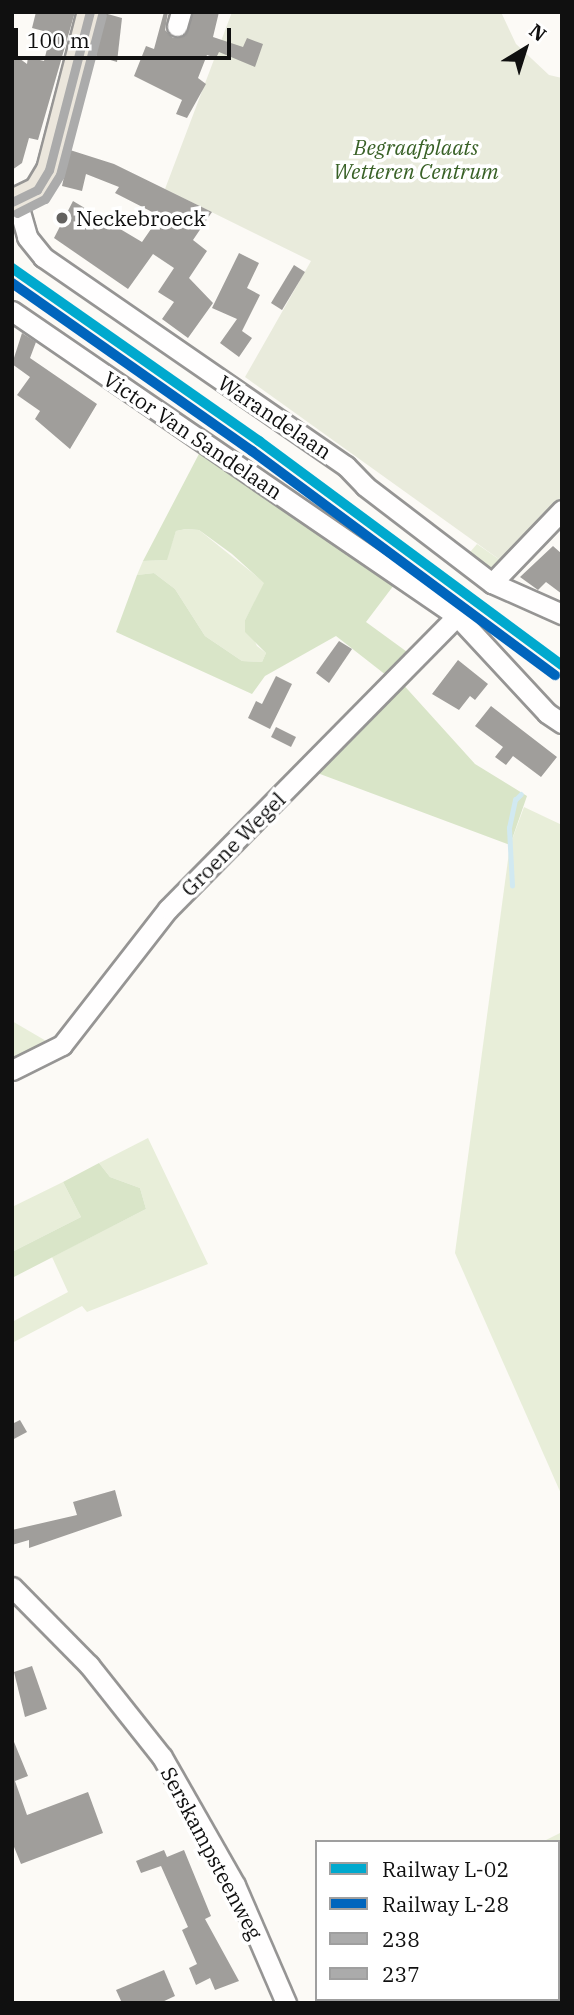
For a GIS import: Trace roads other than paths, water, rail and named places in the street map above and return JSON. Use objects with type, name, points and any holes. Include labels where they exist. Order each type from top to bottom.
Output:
[{"type":"main road","points":[[15,202],[44,181],[55,155],[90,12]]},
{"type":"street","name":"Warandelaan","points":[[15,202],[27,237],[43,257],[346,466],[365,486],[492,583],[562,614]]},
{"type":"street","name":"Victor Van Sandelaan","points":[[12,311],[457,616],[539,706],[562,723]]},
{"type":"street","points":[[492,583],[562,510]]},
{"type":"street","name":"Groene Wegel","points":[[12,1070],[62,1045],[168,909],[457,616]]},
{"type":"street","name":"Serskampsteenweg","points":[[12,1587],[89,1665],[162,1756],[235,1885],[286,2003]]},
{"type":"waterway","points":[[512,886],[509,828],[515,800],[521,794]]},
{"type":"rail line","name":"L-02","points":[[12,268],[259,441],[562,665]]},
{"type":"rail line","name":"L-28","points":[[12,283],[252,451],[555,675]]},
{"type":"place","name":"Neckebroeck","points":[[62,218]]},
{"type":"park label","name":"Begraafplaats Wetteren Centrum","points":[[416,159]]}]
